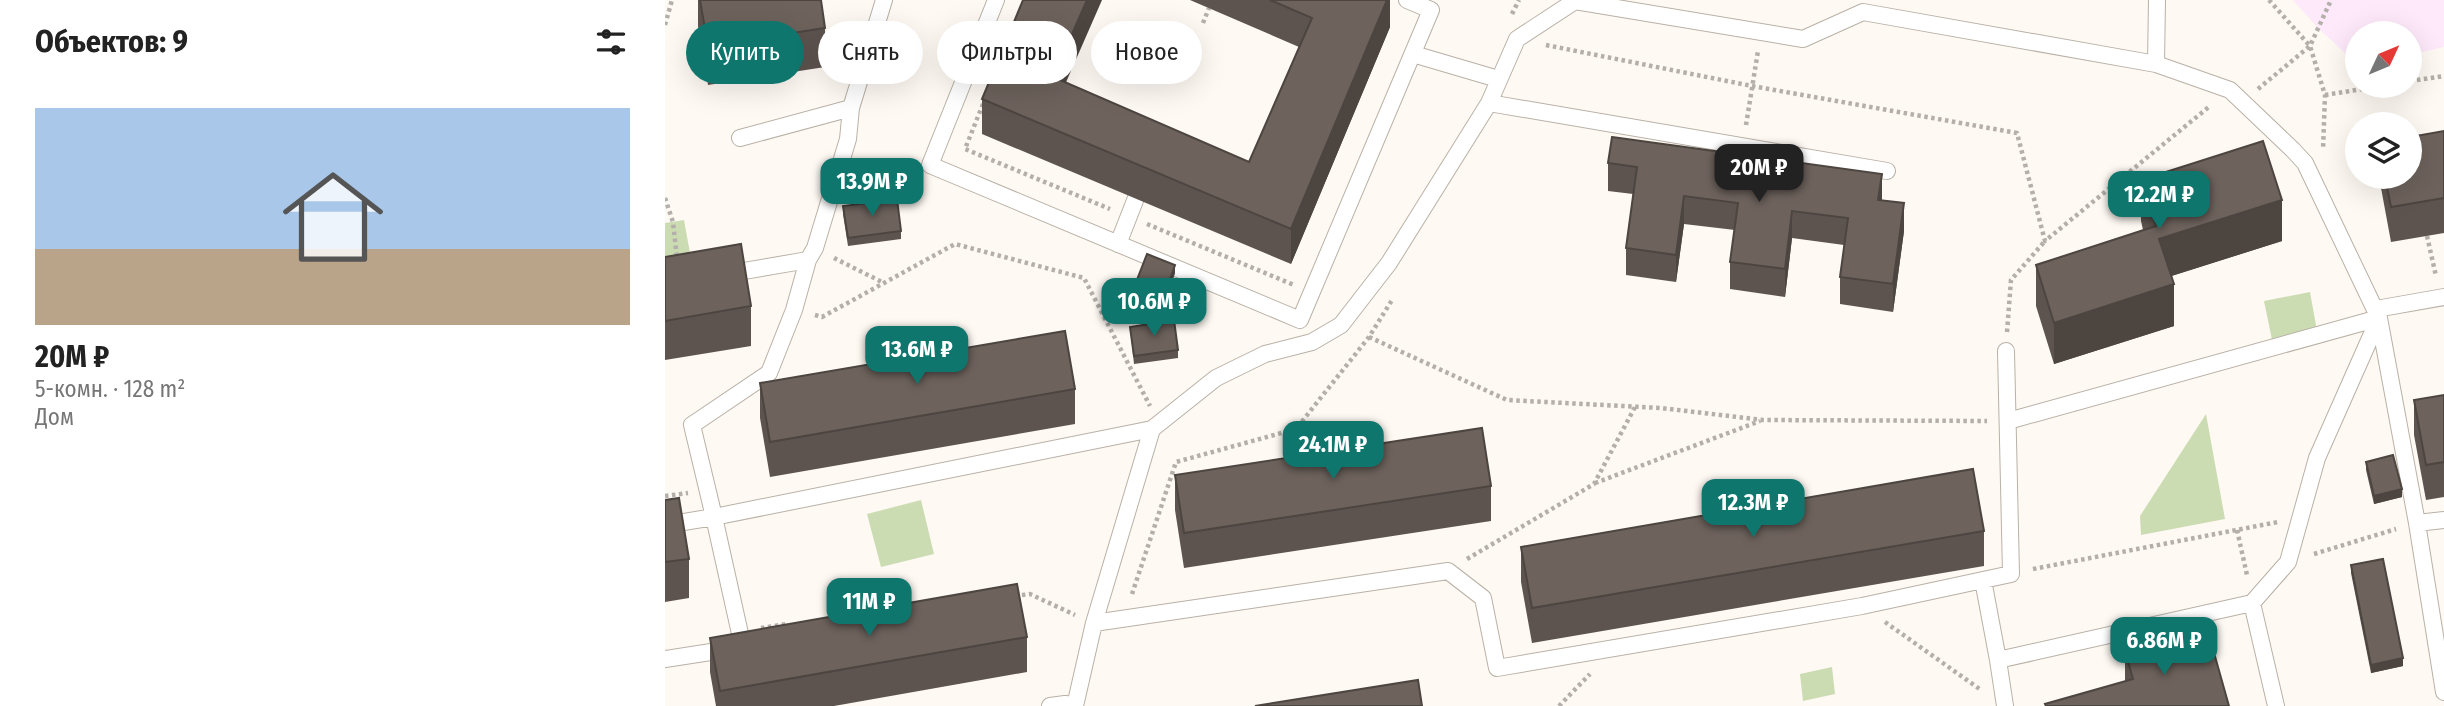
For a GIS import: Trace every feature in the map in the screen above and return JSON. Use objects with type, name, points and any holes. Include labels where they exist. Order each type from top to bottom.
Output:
[{"type":"lane","points":[[665,659],[743,647],[692,425],[769,373],[794,310],[848,139],[851,108],[884,0]]},
{"type":"lane","points":[[996,0],[930,165],[1300,320],[1431,10],[1407,0]]},
{"type":"lane","points":[[2156,64],[2157,0]]},
{"type":"lane","points":[[665,525],[1156,426],[1216,378],[1265,354],[1312,342],[1341,325],[1389,263],[1489,103],[1517,39],[1575,1],[1803,39],[1863,12],[2156,64],[2236,96],[2305,163],[2378,313],[2417,523],[2444,692]]},
{"type":"lane","points":[[1413,54],[1498,79]]},
{"type":"lane","points":[[1489,103],[1887,171]]},
{"type":"lane","points":[[740,138],[851,108]]},
{"type":"lane","points":[[1118,244],[1136,198]]},
{"type":"lane","points":[[707,278],[811,254]]},
{"type":"lane","points":[[2008,421],[2378,313],[2442,298]]},
{"type":"lane","points":[[1998,660],[2252,603],[2288,562],[2317,458],[2378,313]]},
{"type":"lane","points":[[1094,623],[1448,570],[1483,598],[1497,668],[1862,606],[2011,573],[2006,351]]},
{"type":"lane","points":[[1050,706],[1075,706],[1094,623],[1156,426]]},
{"type":"lane","points":[[2417,523],[2444,520]]},
{"type":"lane","points":[[1983,580],[2004,706]]},
{"type":"lane","points":[[2252,603],[2276,706]]},
{"type":"path","points":[[665,25],[672,0]]},
{"type":"path","points":[[2269,0],[2310,46],[2325,95],[2323,160]]},
{"type":"path","points":[[2006,351],[2011,280],[2045,241],[2236,96],[2310,46],[2331,0]]},
{"type":"path","points":[[1203,23],[1209,8]]},
{"type":"path","points":[[1742,146],[1761,33]]},
{"type":"path","points":[[1517,39],[1752,86],[2017,133],[2045,241]]},
{"type":"path","points":[[2422,79],[2444,76]]},
{"type":"path","points":[[2325,95],[2345,92]]},
{"type":"path","points":[[985,99],[965,149],[1295,285],[1300,273]]},
{"type":"path","points":[[665,198],[673,222],[678,267]]},
{"type":"path","points":[[2427,236],[2442,298]]},
{"type":"path","points":[[794,310],[822,317],[955,244],[1084,278],[1156,426]]},
{"type":"path","points":[[811,254],[884,283]]},
{"type":"path","points":[[1125,618],[1176,462],[1296,429],[1369,337],[1398,291]]},
{"type":"path","points":[[1369,337],[1507,400],[1635,407],[1763,419],[2008,421]]},
{"type":"path","points":[[1594,484],[1635,407]]},
{"type":"path","points":[[1448,570],[1594,484],[1763,419]]},
{"type":"path","points":[[2011,573],[2279,522]]},
{"type":"path","points":[[2307,556],[2417,523]]},
{"type":"path","points":[[2238,530],[2252,603]]},
{"type":"path","points":[[1002,598],[1030,594],[1094,623]]},
{"type":"path","points":[[1862,606],[1982,691]]},
{"type":"path","points":[[740,630],[795,623]]},
{"type":"shaded area","points":[[2293,0],[2444,0],[2444,47],[2422,52],[2422,21],[2345,21],[2345,53]]},
{"type":"green space","points":[[684,220],[692,264],[665,269],[665,223]]},
{"type":"green space","points":[[2310,292],[2317,331],[2272,340],[2264,301]]},
{"type":"green space","points":[[2206,414],[2225,519],[2141,535],[2140,516]]},
{"type":"green space","points":[[921,500],[934,554],[881,567],[867,514]]},
{"type":"green space","points":[[1832,667],[1835,694],[1803,701],[1800,674]]},
{"type":"building","points":[[700,0],[821,0],[824,21],[818,21],[818,29],[804,31],[804,21],[704,21]]},
{"type":"building","points":[[1023,0],[1087,0],[1077,23],[1014,21]]},
{"type":"building","points":[[1270,0],[1387,0],[1291,229],[982,99],[988,84],[1069,84],[1249,162],[1312,18]]},
{"type":"building","points":[[2444,131],[2444,198],[2391,207],[2387,189],[2422,189],[2422,135]]},
{"type":"building","points":[[1612,137],[1882,174],[1878,200],[1904,203],[1893,284],[1840,277],[1848,218],[1792,211],[1785,269],[1730,262],[1738,203],[1684,196],[1676,255],[1626,248],[1637,167],[1608,163]]},
{"type":"building","points":[[2263,141],[2282,200],[2159,239],[2174,284],[2054,323],[2036,265],[2156,226],[2141,180]]},
{"type":"building","points":[[897,199],[901,231],[848,238],[843,206]]},
{"type":"building","points":[[741,244],[751,306],[665,321],[665,257]]},
{"type":"building","points":[[1147,254],[1175,265],[1164,296],[1135,285]]},
{"type":"building","points":[[1174,320],[1178,350],[1134,356],[1130,327]]},
{"type":"building","points":[[1065,331],[1075,389],[770,442],[760,383]]},
{"type":"building","points":[[2444,395],[2444,462],[2426,465],[2414,400]]},
{"type":"building","points":[[1482,428],[1491,486],[1184,533],[1175,475]]},
{"type":"building","points":[[2393,455],[2402,489],[2374,496],[2366,462]]},
{"type":"building","points":[[1973,469],[1984,531],[1532,608],[1521,547]]},
{"type":"building","points":[[679,498],[689,559],[665,562],[665,500]]},
{"type":"building","points":[[2383,559],[2403,658],[2371,665],[2351,565]]},
{"type":"building","points":[[1017,584],[1027,637],[720,691],[710,638]]},
{"type":"building","points":[[2207,628],[2229,706],[2045,704],[2133,679],[2125,651]]},
{"type":"building","points":[[1418,680],[1422,706],[1255,706]]}]
